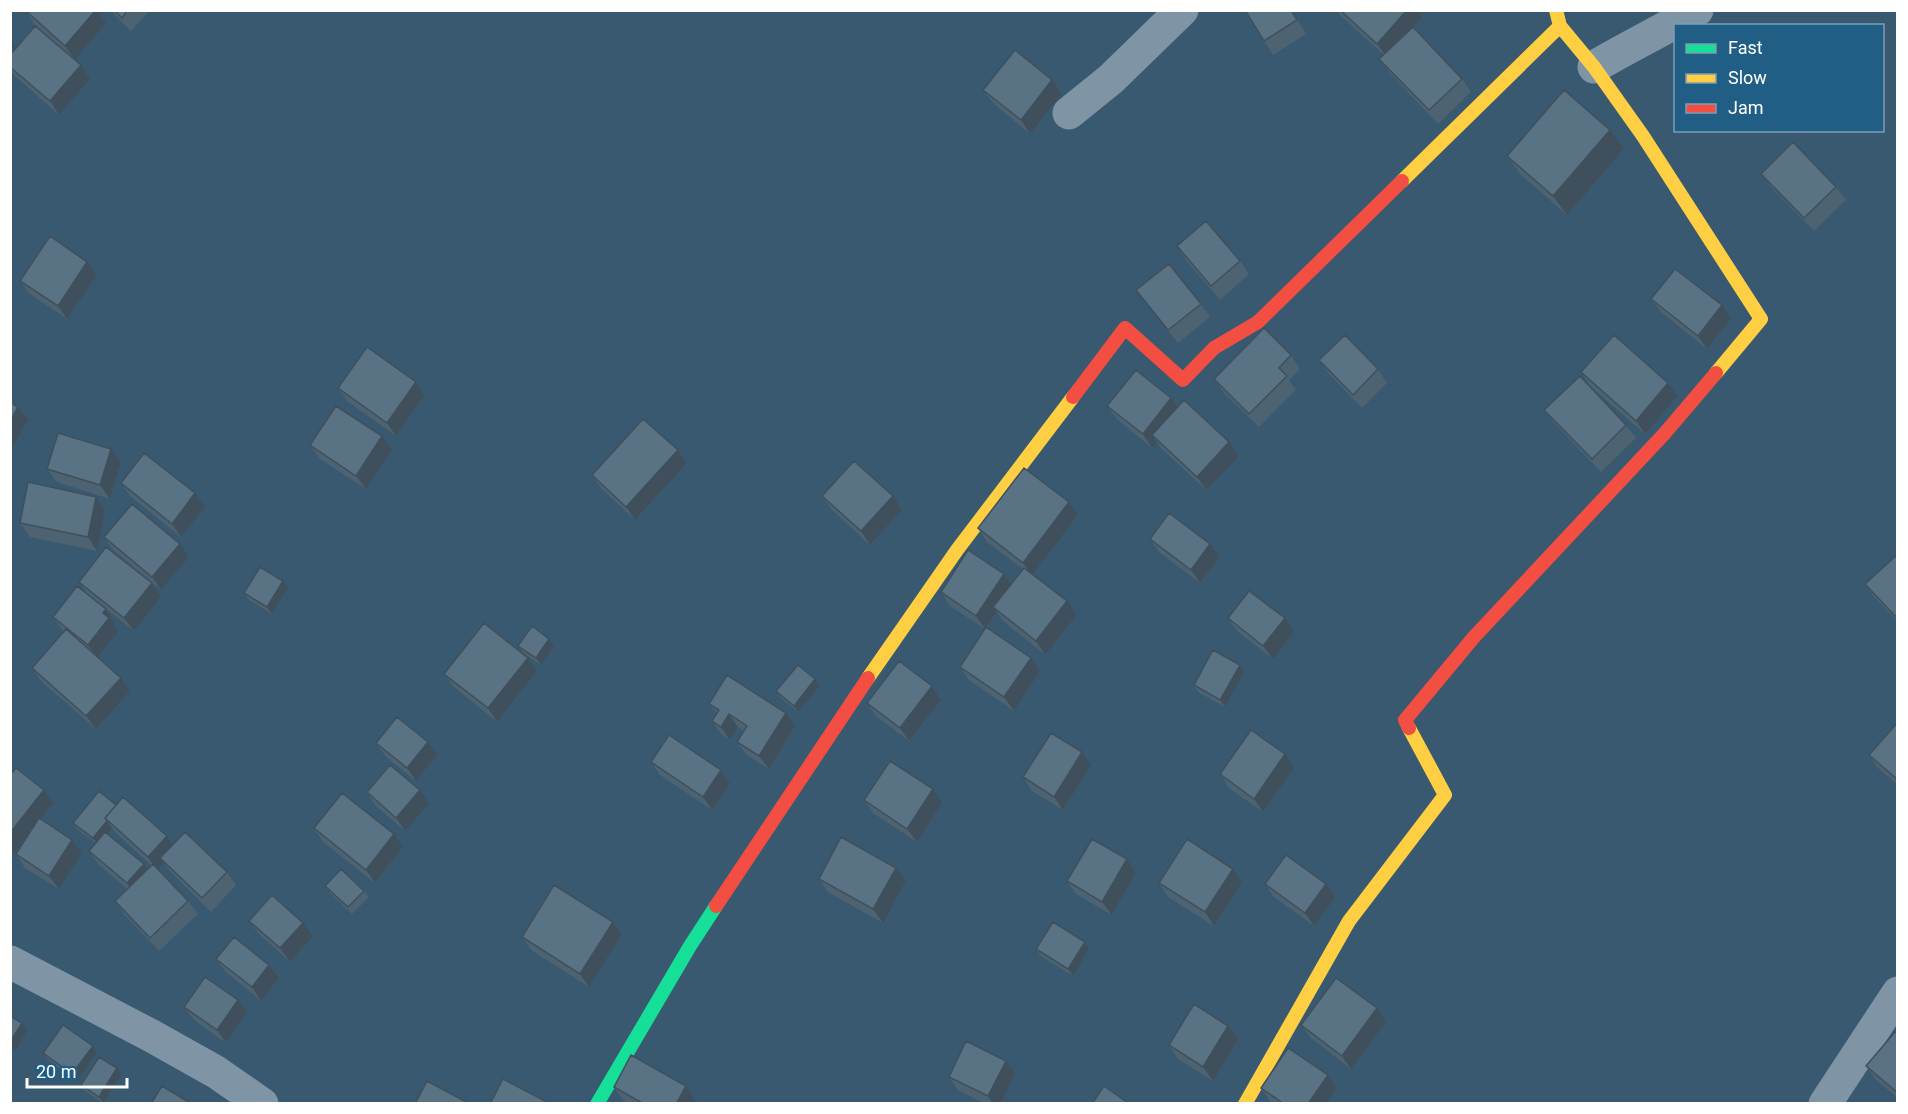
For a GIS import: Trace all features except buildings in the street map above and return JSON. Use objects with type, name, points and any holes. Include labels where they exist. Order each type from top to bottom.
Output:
[{"type":"street","points":[[1069,112],[1111,80],[1182,10]]},
{"type":"street","points":[[1245,1104],[1349,921],[1445,795],[1405,720],[1474,637],[1665,433],[1761,319],[1643,136],[1594,67],[1560,26],[1556,10]]},
{"type":"street","points":[[1674,24],[1697,10]]},
{"type":"street","points":[[1594,67],[1674,24]]},
{"type":"street","points":[[597,1104],[690,946],[884,654],[957,550],[1125,328],[1182,380],[1214,348],[1258,322],[1560,26]]},
{"type":"street","points":[[10,962],[216,1072],[261,1104]]},
{"type":"street","points":[[1825,1104],[1898,993]]},
{"type":"traffic: fast","points":[[597,1104],[716,906]]},
{"type":"traffic: slow","points":[[1556,10],[1560,26],[1594,67],[1643,136],[1761,319],[1716,373]]},
{"type":"traffic: slow","points":[[1402,181],[1560,26]]},
{"type":"traffic: slow","points":[[868,678],[957,550],[1073,397]]},
{"type":"traffic: slow","points":[[1245,1104],[1349,921],[1445,795],[1409,728]]},
{"type":"traffic: jam","points":[[1073,397],[1125,328],[1183,380],[1214,348],[1258,322],[1402,181]]},
{"type":"traffic: jam","points":[[1409,728],[1405,720],[1474,637],[1665,433],[1716,373]]},
{"type":"traffic: jam","points":[[716,906],[868,678]]}]
